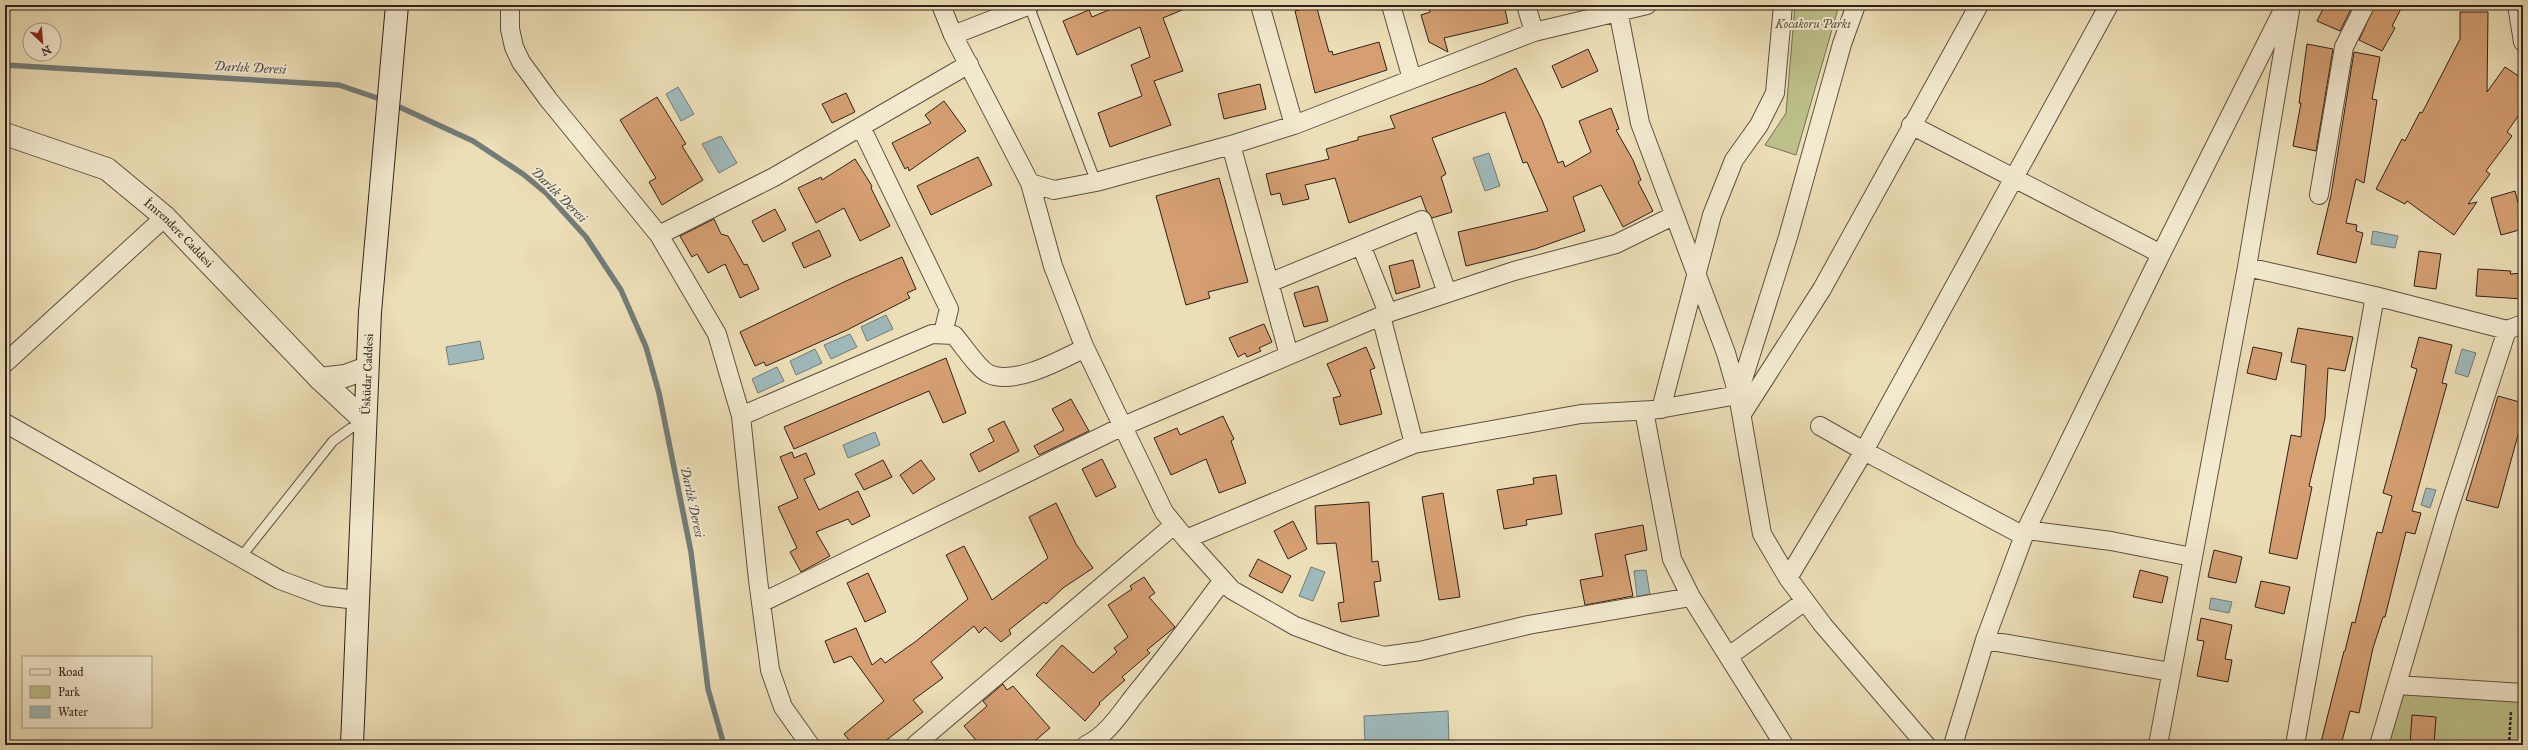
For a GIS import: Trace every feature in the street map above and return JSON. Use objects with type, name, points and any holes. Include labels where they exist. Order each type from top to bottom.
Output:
[{"type":"main road","name":"Üsküdar Caddesi","points":[[352,745],[364,422],[370,312],[397,5]]},
{"type":"main road","name":"İmrendere Caddesi","points":[[5,134],[107,169],[165,217],[320,379],[364,422]]},
{"type":"main road","points":[[320,379],[345,376],[367,368]]},
{"type":"street","points":[[510,5],[510,29],[514,47],[532,78],[659,235],[717,334],[742,416],[761,603],[770,670],[783,707],[810,745]]},
{"type":"street","points":[[941,5],[953,35],[1030,183],[1053,266],[1085,348],[1121,427],[1164,512],[1232,590],[1295,626],[1349,646],[1384,656],[1420,651],[1528,626],[1691,597]]},
{"type":"street","points":[[953,35],[1030,5]]},
{"type":"street","points":[[1260,5],[1294,125]]},
{"type":"street","points":[[1391,5],[1412,79]]},
{"type":"street","points":[[1526,5],[1534,32]]},
{"type":"street","points":[[1030,183],[1054,190],[1096,182],[1231,145],[1294,125],[1534,32],[1618,9],[1647,5]]},
{"type":"street","points":[[1783,5],[1775,93],[1759,124],[1734,160],[1712,215],[1697,276],[1652,410],[1672,559],[1691,597],[1784,745]]},
{"type":"street","points":[[1738,395],[1788,237],[1842,44],[1856,5]]},
{"type":"street","points":[[1742,414],[1822,289],[1911,125],[1979,5]]},
{"type":"street","points":[[1788,578],[1864,451],[2015,179],[2109,5]]},
{"type":"street","points":[[1953,745],[1985,640],[2025,533],[2160,254],[2286,5]]},
{"type":"street","points":[[2158,745],[2247,267],[2291,5]]},
{"type":"street","points":[[2319,195],[2344,47],[2365,5]]},
{"type":"street","points":[[2517,5],[2523,42]]},
{"type":"street","points":[[1618,9],[1640,123],[1673,216],[1697,276],[1738,395],[1762,534],[1788,578],[1828,631],[1926,745]]},
{"type":"street","points":[[659,235],[774,177],[969,64]]},
{"type":"street","points":[[1911,125],[2160,254]]},
{"type":"street","points":[[861,127],[949,309],[943,333]]},
{"type":"street","points":[[1231,145],[1289,355]]},
{"type":"street","points":[[761,603],[1121,427],[1289,355],[1384,315],[1447,292],[1616,244],[1673,216]]},
{"type":"street","points":[[5,363],[165,217]]},
{"type":"street","points":[[1269,283],[1422,220],[1447,292]]},
{"type":"street","points":[[1680,234],[1708,232]]},
{"type":"street","points":[[1361,245],[1384,315],[1414,444]]},
{"type":"street","points":[[2247,267],[2515,327],[2447,514],[2379,745]]},
{"type":"street","points":[[2295,745],[2375,296]]},
{"type":"street","points":[[742,416],[932,334],[943,333],[954,335],[989,374],[1005,376],[1031,372],[1085,348]]},
{"type":"street","points":[[1186,539],[1414,444],[1581,414],[1652,410],[1738,395]]},
{"type":"street","points":[[5,424],[294,586],[323,596],[357,600]]},
{"type":"street","points":[[1820,426],[1864,451],[2025,533],[2111,541],[2192,557]]},
{"type":"street","points":[[915,745],[1174,525]]},
{"type":"street","points":[[1086,745],[1099,738],[1127,705],[1173,648],[1223,580]]},
{"type":"street","points":[[1729,656],[1805,600]]},
{"type":"street","points":[[1985,640],[2171,672]]},
{"type":"street","points":[[2397,685],[2523,693]]},
{"type":"lane","points":[[1030,5],[1096,182]]},
{"type":"lane","points":[[241,557],[333,441],[351,428],[364,422]]},
{"type":"path","points":[[2509,745],[2511,710]]},
{"type":"green space","name":"Kocakoru Parkı","points":[[1795,5],[1839,5],[1796,155],[1765,145],[1786,113]]},
{"type":"green space","points":[[2397,685],[2523,693],[2523,745],[2379,745]]},
{"type":"water","points":[[678,87],[694,114],[681,121],[666,94]]},
{"type":"water","points":[[721,136],[737,163],[719,173],[702,144]]},
{"type":"water","points":[[1489,153],[1500,186],[1485,191],[1473,158]]},
{"type":"water","points":[[2373,231],[2398,236],[2395,248],[2371,244]]},
{"type":"water","points":[[886,315],[893,329],[867,341],[861,327]]},
{"type":"water","points":[[850,334],[857,347],[831,359],[824,345]]},
{"type":"water","points":[[480,341],[484,359],[449,365],[446,347]]},
{"type":"water","points":[[815,349],[822,363],[796,375],[790,361]]},
{"type":"water","points":[[2462,349],[2476,353],[2468,377],[2455,373]]},
{"type":"water","points":[[777,367],[784,381],[758,393],[752,379]]},
{"type":"water","points":[[875,432],[880,445],[848,458],[843,445]]},
{"type":"water","points":[[2426,488],[2436,490],[2430,508],[2421,505]]},
{"type":"water","points":[[1311,567],[1325,572],[1313,601],[1299,596]]},
{"type":"water","points":[[1646,570],[1650,594],[1637,596],[1634,571]]},
{"type":"water","points":[[2211,598],[2232,602],[2229,613],[2209,609]]},
{"type":"water","points":[[1448,711],[1449,742],[1365,745],[1364,716]]},
{"type":"building","points":[[1120,5],[1194,5],[1163,18],[1183,71],[1154,81],[1171,125],[1110,147],[1098,113],[1142,96],[1131,65],[1150,57],[1140,27],[1077,55],[1063,21],[1089,10],[1092,17]]},
{"type":"building","points":[[1316,5],[1329,52],[1332,51],[1333,55],[1379,42],[1387,70],[1315,93],[1295,11]]},
{"type":"building","points":[[1442,5],[1462,5],[1464,10],[1485,5],[1504,5],[1508,23],[1444,38],[1448,52],[1429,42],[1421,15],[1430,12],[1429,8]]},
{"type":"building","points":[[2325,5],[2353,5],[2340,31],[2317,21]]},
{"type":"building","points":[[2375,5],[2403,5],[2392,26],[2395,28],[2382,51],[2359,40]]},
{"type":"building","points":[[2460,12],[2488,12],[2487,92],[2505,67],[2523,79],[2523,109],[2507,132],[2512,136],[2486,171],[2490,174],[2468,204],[2477,202],[2454,235],[2407,201],[2405,204],[2376,189],[2402,139],[2405,141],[2420,112],[2422,113],[2460,39]]},
{"type":"building","points":[[2307,44],[2333,49],[2316,151],[2293,146],[2301,103],[2299,103]]},
{"type":"building","points":[[1588,49],[1598,71],[1562,88],[1552,66]]},
{"type":"building","points":[[2354,52],[2380,57],[2372,99],[2377,100],[2364,183],[2356,179],[2346,223],[2357,225],[2356,231],[2363,233],[2356,263],[2317,254],[2331,195]]},
{"type":"building","points":[[1516,68],[1542,120],[1558,163],[1563,161],[1565,167],[1591,152],[1579,121],[1611,108],[1619,129],[1616,130],[1633,160],[1641,180],[1638,182],[1653,211],[1623,227],[1601,185],[1573,197],[1585,231],[1535,249],[1466,266],[1458,232],[1548,211],[1527,162],[1523,163],[1505,112],[1432,138],[1446,174],[1441,177],[1452,212],[1432,218],[1426,210],[1421,196],[1349,223],[1335,178],[1305,185],[1309,199],[1283,205],[1280,193],[1271,195],[1266,174],[1329,159],[1326,149],[1358,140],[1358,137],[1395,128],[1390,116],[1484,83]]},
{"type":"building","points":[[1260,84],[1266,109],[1224,119],[1218,94]]},
{"type":"building","points":[[846,93],[855,112],[832,123],[822,104]]},
{"type":"building","points":[[657,97],[686,144],[682,146],[703,180],[662,205],[649,182],[656,178],[620,120]]},
{"type":"building","points":[[944,101],[966,131],[909,171],[908,167],[905,169],[892,143],[931,123],[925,115]]},
{"type":"building","points":[[978,157],[992,185],[931,215],[917,186]]},
{"type":"building","points":[[855,159],[872,186],[871,188],[890,226],[860,241],[844,208],[816,223],[798,188],[821,177],[822,180]]},
{"type":"building","points":[[1219,178],[1248,282],[1208,292],[1210,298],[1186,305],[1156,196]]},
{"type":"building","points":[[2515,191],[2518,203],[2523,202],[2523,229],[2501,235],[2491,198]]},
{"type":"building","points":[[775,209],[786,230],[763,242],[752,221]]},
{"type":"building","points":[[714,219],[721,234],[728,236],[744,265],[747,264],[759,289],[740,298],[725,264],[708,273],[697,254],[692,257],[680,236]]},
{"type":"building","points":[[819,230],[831,256],[804,268],[792,243]]},
{"type":"building","points":[[2419,251],[2441,254],[2436,289],[2414,286]]},
{"type":"building","points":[[902,257],[916,289],[907,293],[910,298],[847,330],[766,366],[764,362],[755,366],[740,332],[846,281]]},
{"type":"building","points":[[1413,260],[1420,287],[1396,294],[1389,266]]},
{"type":"building","points":[[2478,269],[2511,271],[2510,274],[2523,273],[2523,299],[2476,296]]},
{"type":"building","points":[[1318,286],[1328,321],[1304,327],[1294,293]]},
{"type":"building","points":[[1264,324],[1272,342],[1259,348],[1261,351],[1247,357],[1245,353],[1238,357],[1229,338]]},
{"type":"building","points":[[2298,328],[2353,337],[2345,371],[2328,368],[2325,418],[2309,486],[2312,487],[2297,559],[2269,553],[2291,435],[2301,437],[2306,365],[2291,362]]},
{"type":"building","points":[[2419,337],[2452,345],[2442,383],[2447,384],[2412,511],[2421,513],[2415,534],[2406,532],[2385,617],[2383,617],[2373,648],[2359,713],[2350,711],[2341,745],[2333,745],[2321,742],[2352,622],[2355,623],[2377,532],[2382,533],[2392,496],[2383,493],[2417,369],[2411,367]]},
{"type":"building","points":[[1366,347],[1375,368],[1370,370],[1382,414],[1340,425],[1333,398],[1341,396],[1327,364]]},
{"type":"building","points":[[2253,347],[2282,353],[2276,380],[2247,373]]},
{"type":"building","points":[[946,358],[966,413],[943,423],[929,391],[794,449],[784,427]]},
{"type":"building","points":[[2498,396],[2523,403],[2523,425],[2521,424],[2498,508],[2466,500]]},
{"type":"building","points":[[1071,399],[1089,431],[1039,455],[1034,446],[1064,430],[1052,409]]},
{"type":"building","points":[[1223,416],[1234,439],[1231,441],[1246,483],[1219,493],[1206,459],[1171,475],[1154,438],[1177,428],[1180,435]]},
{"type":"building","points":[[1004,421],[1019,451],[979,472],[970,454],[994,441],[988,429]]},
{"type":"building","points":[[792,452],[794,458],[806,453],[815,474],[804,479],[819,510],[858,491],[870,516],[852,525],[848,519],[816,532],[830,556],[801,572],[790,552],[797,548],[778,507],[798,498],[780,457]]},
{"type":"building","points":[[1102,459],[1116,487],[1096,497],[1082,469]]},
{"type":"building","points":[[883,460],[892,477],[864,490],[855,474]]},
{"type":"building","points":[[921,460],[935,479],[913,494],[900,475]]},
{"type":"building","points":[[1556,475],[1562,514],[1526,520],[1527,525],[1504,529],[1497,490],[1534,484],[1533,478]]},
{"type":"building","points":[[1443,493],[1460,597],[1439,600],[1422,497]]},
{"type":"building","points":[[1369,502],[1372,562],[1378,561],[1381,581],[1374,582],[1379,616],[1341,622],[1338,603],[1344,602],[1336,543],[1317,544],[1315,506]]},
{"type":"building","points":[[1056,503],[1076,544],[1093,568],[1063,588],[1046,604],[1044,602],[1009,630],[1011,634],[1001,642],[985,627],[979,633],[974,626],[931,662],[943,678],[913,700],[923,712],[880,745],[853,745],[844,734],[884,701],[851,656],[834,663],[825,641],[856,628],[872,665],[881,658],[885,663],[915,642],[968,599],[946,555],[964,546],[992,600],[1048,558],[1029,517]]},
{"type":"building","points":[[1293,521],[1307,549],[1288,559],[1274,531]]},
{"type":"building","points":[[1643,525],[1647,550],[1625,555],[1633,596],[1585,605],[1580,580],[1603,576],[1595,534]]},
{"type":"building","points":[[2214,550],[2242,557],[2236,583],[2208,577]]},
{"type":"building","points":[[1258,559],[1291,576],[1282,593],[1249,576]]},
{"type":"building","points":[[2140,570],[2168,577],[2162,603],[2133,597]]},
{"type":"building","points":[[868,573],[886,612],[865,622],[847,583]]},
{"type":"building","points":[[1144,577],[1155,593],[1149,597],[1175,627],[1147,650],[1150,653],[1122,677],[1125,680],[1099,703],[1100,704],[1085,721],[1036,675],[1062,645],[1093,673],[1117,652],[1114,648],[1128,637],[1108,605],[1132,589],[1130,586]]},
{"type":"building","points":[[2261,581],[2290,587],[2284,614],[2255,607]]},
{"type":"building","points":[[2201,618],[2232,625],[2225,659],[2232,660],[2228,682],[2197,676],[2204,641],[2197,640]]},
{"type":"building","points":[[1003,684],[1007,690],[1013,686],[1050,728],[1030,745],[980,745],[964,726],[987,706],[983,701]]},
{"type":"building","points":[[2412,715],[2436,717],[2434,745],[2410,745]]},
{"type":"waterway","name":"Darlık Deresi","points":[[5,65],[339,85],[383,100]]},
{"type":"waterway","name":"Darlık Deresi","points":[[393,104],[473,141],[523,174],[546,193],[586,237],[621,290],[646,347],[659,393],[691,552],[708,689],[724,745]]}]
